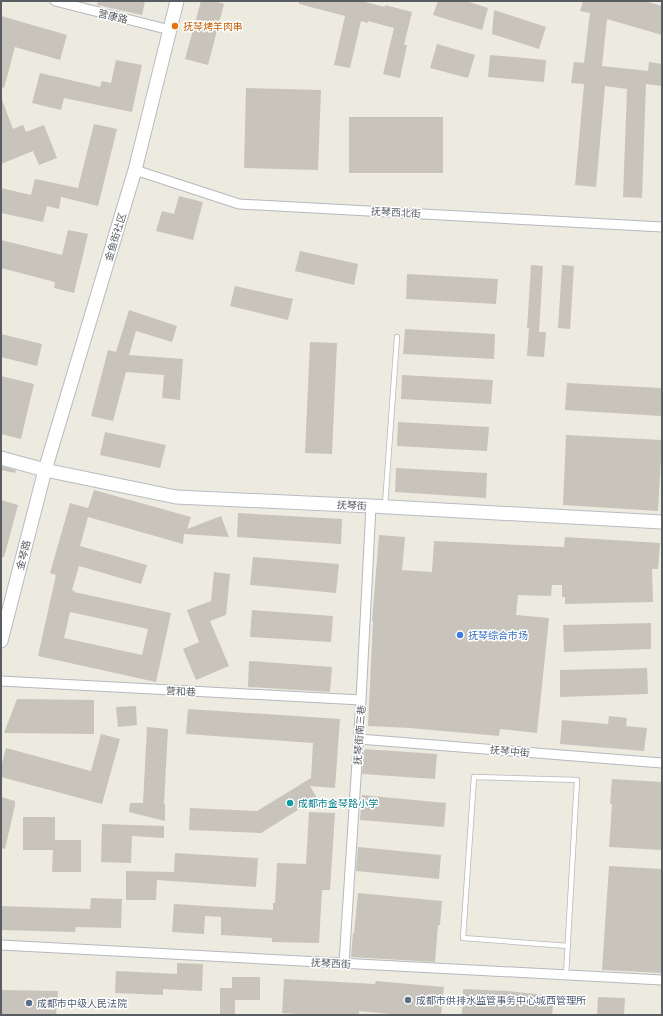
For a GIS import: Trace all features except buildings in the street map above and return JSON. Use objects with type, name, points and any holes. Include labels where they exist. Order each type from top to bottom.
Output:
[{"type":"street","name":"营康路","points":[[55,1],[170,30]]},
{"type":"street","name":"金鱼街社区","points":[[44,470],[135,170],[177,1]]},
{"type":"street","name":"抚琴西北街","points":[[135,170],[239,204],[662,227]]},
{"type":"street","name":"抚琴街","points":[[1,458],[44,470],[176,497],[662,522]]},
{"type":"street","name":"金琴路","points":[[1,641],[44,470]]},
{"type":"street","name":"抚琴街南三巷","points":[[344,963],[359,739],[371,506]]},
{"type":"street","name":"营和巷","points":[[1,681],[361,700]]},
{"type":"street","name":"抚琴中街","points":[[359,739],[662,763]]},
{"type":"street","name":"抚琴西街","points":[[1,945],[662,980]]},
{"type":"lane","points":[[385,507],[397,337]]},
{"type":"lane","points":[[566,975],[568,946],[577,780],[474,777],[463,938],[568,946]]},
{"type":"place","name":"抚琴烤羊肉串","points":[[175,26]]},
{"type":"place","name":"抚琴综合市场","points":[[460,635]]},
{"type":"place","name":"成都市金琴路小学","points":[[290,803]]},
{"type":"place","name":"成都市供排水监管事务中心城西管理所","points":[[408,1000]]},
{"type":"place","name":"成都市中级人民法院","points":[[29,1003]]}]
